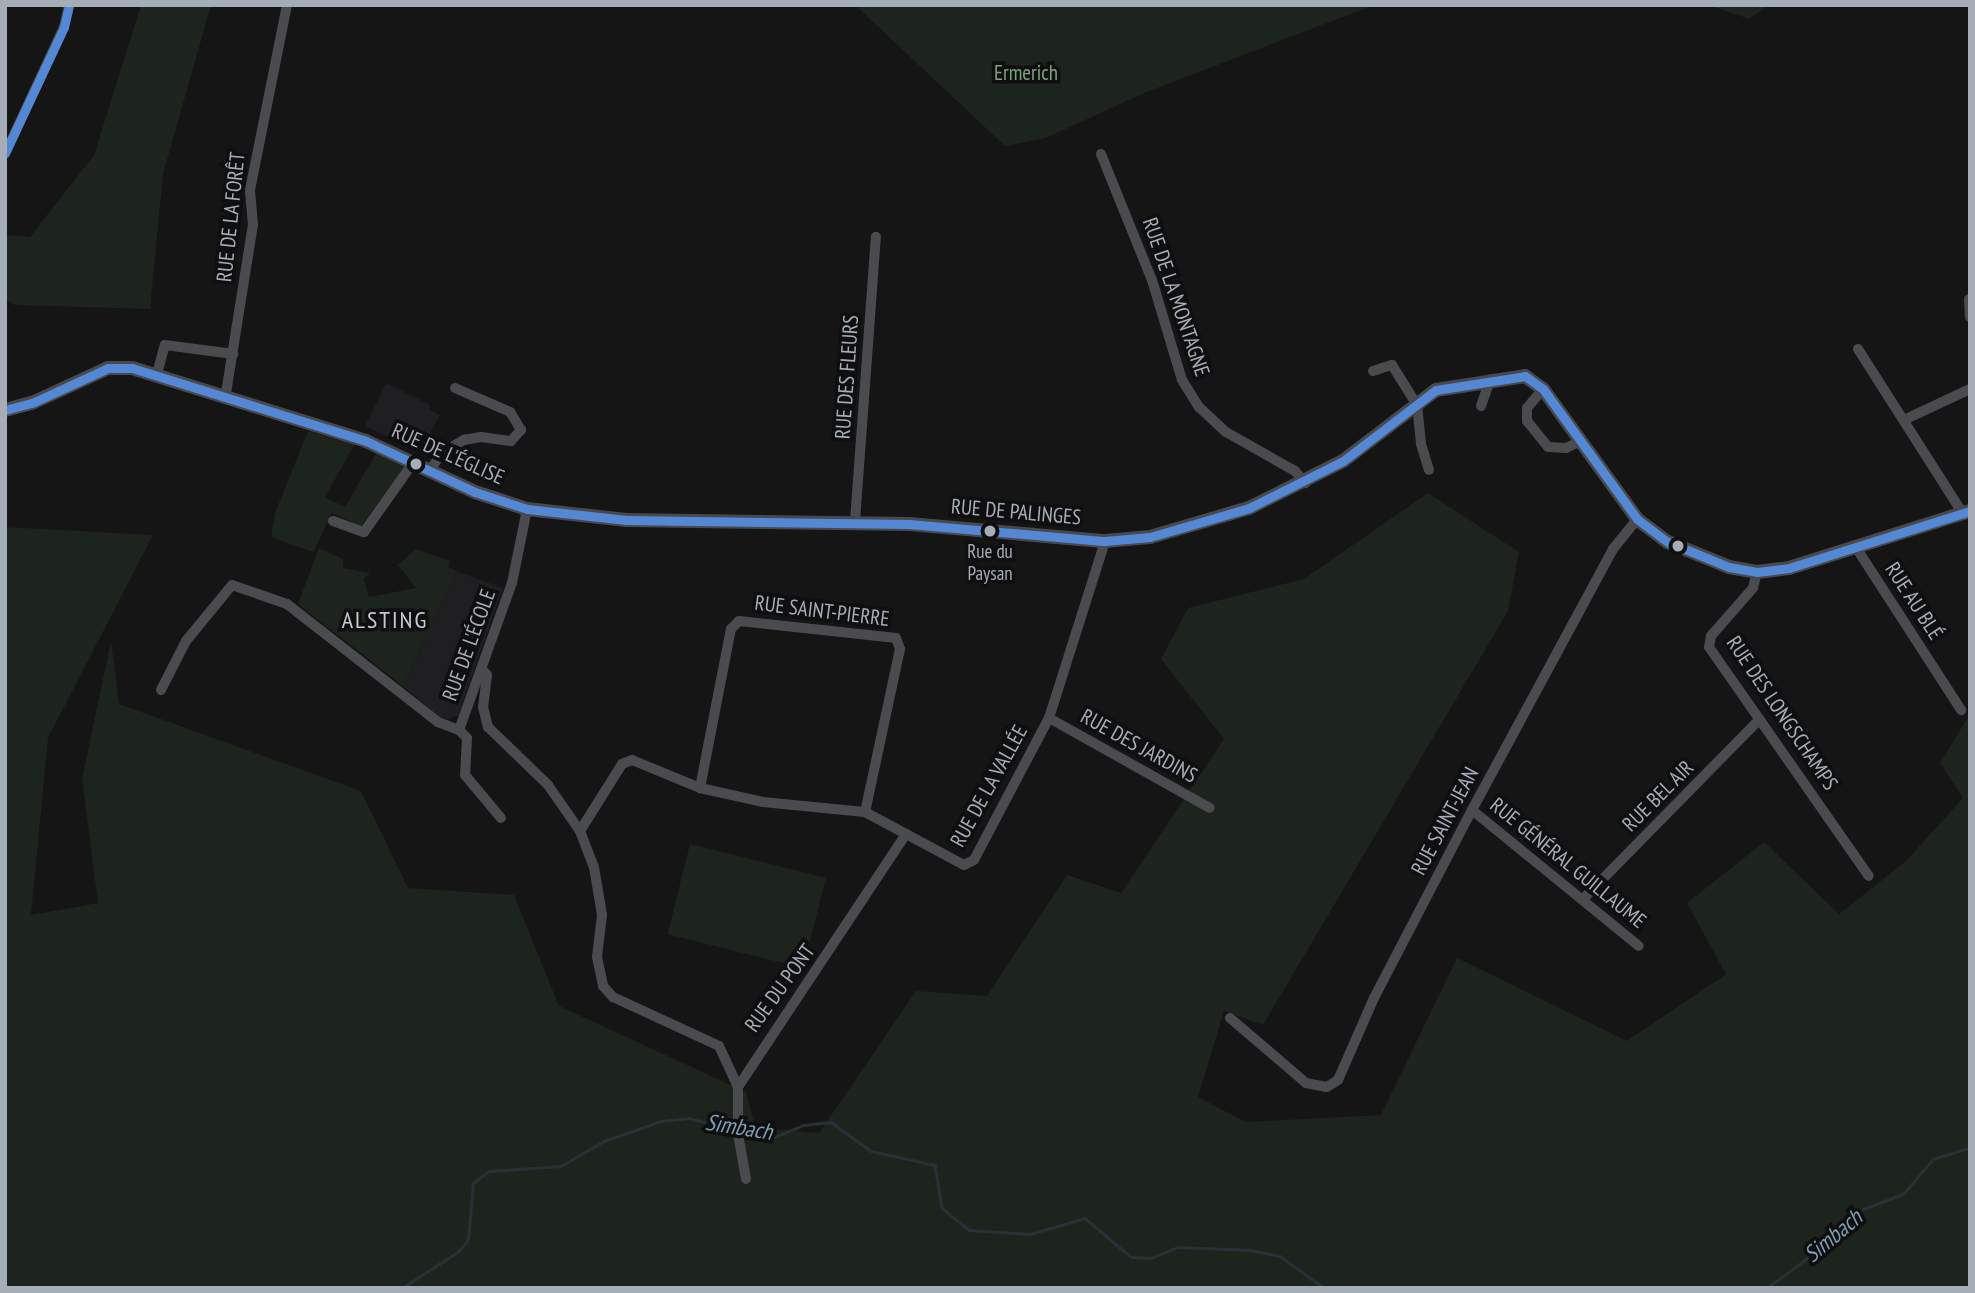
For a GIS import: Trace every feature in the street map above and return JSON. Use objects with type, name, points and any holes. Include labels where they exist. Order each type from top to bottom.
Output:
[{"type":"main road","name":"RUE DE L'ÉGLISE","points":[[5,410],[32,403],[108,368],[157,374],[226,393],[366,440],[413,463],[527,509],[577,517]]},
{"type":"main road","name":"RUE DE PALINGES","points":[[577,517],[855,521],[1105,541],[1143,538],[1213,521],[1305,483],[1343,461],[1444,388],[1525,376],[1543,389]]},
{"type":"main road","points":[[1543,389],[1637,519],[1668,542],[1729,567],[1757,572],[1857,549],[1966,511]]},
{"type":"street","points":[[5,155],[64,27],[69,5]]},
{"type":"street","name":"RUE DE LA FORÊT","points":[[226,393],[253,225],[250,190],[287,5]]},
{"type":"street","name":"RUE DE LA MONTAGNE","points":[[1101,154],[1152,280],[1182,380],[1199,407],[1226,432],[1295,471],[1305,483]]},
{"type":"street","name":"RUE DES FLEURS","points":[[855,521],[876,237]]},
{"type":"street","points":[[1969,299],[1970,317]]},
{"type":"street","points":[[157,374],[165,345],[233,354]]},
{"type":"street","points":[[1858,349],[1966,511]]},
{"type":"street","points":[[1373,371],[1392,365],[1417,405],[1420,444],[1429,470]]},
{"type":"street","points":[[1481,406],[1490,380]]},
{"type":"street","points":[[430,470],[442,453],[464,440],[481,437],[511,441],[521,430],[510,412],[455,388]]},
{"type":"street","points":[[1543,389],[1527,408],[1527,421],[1548,447],[1566,448],[1580,442]]},
{"type":"street","points":[[1906,419],[1970,389]]},
{"type":"street","points":[[333,521],[364,532],[413,463]]},
{"type":"street","name":"RUE DE L'ÉCOLE","points":[[161,690],[186,641],[232,585],[296,608],[438,722],[459,730],[512,583],[527,509]]},
{"type":"street","name":"RUE SAINT-JEAN","points":[[1230,1018],[1306,1083],[1327,1087],[1338,1080],[1374,998],[1472,810],[1613,549],[1637,519]]},
{"type":"street","name":"RUE DE LA VALLÉE","points":[[580,831],[622,764],[632,760],[700,788],[763,802],[843,806],[865,812],[964,865],[974,860],[1049,718],[1105,541]]},
{"type":"street","name":"RUE AU BLÉ","points":[[1857,549],[1961,710]]},
{"type":"street","name":"RUE DES LONGSCHAMPS","points":[[1757,572],[1753,588],[1711,636],[1709,647],[1869,876]]},
{"type":"street","name":"RUE SAINT-PIERRE","points":[[700,788],[731,629],[739,621],[896,638],[900,649],[865,812]]},
{"type":"street","points":[[482,669],[487,675],[484,707],[488,727],[548,785],[580,831],[594,867],[600,903],[597,957],[603,986],[613,997],[719,1046],[738,1087],[738,1130],[747,1178]]},
{"type":"street","name":"RUE DES JARDINS","points":[[1049,718],[1210,808]]},
{"type":"street","name":"RUE BEL AIR","points":[[1583,899],[1760,719]]},
{"type":"street","points":[[459,730],[467,738],[465,775],[501,818]]},
{"type":"street","name":"RUE GÉNÉRAL GUILLAUME","points":[[1472,810],[1639,946]]},
{"type":"street","name":"RUE DU PONT","points":[[738,1087],[906,834]]},
{"type":"shaded area","points":[[386,383],[430,405],[429,409],[440,415],[420,452],[365,426]]},
{"type":"shaded area","points":[[456,571],[503,588],[458,716],[447,719],[438,716],[403,686]]},
{"type":"green space","points":[[141,5],[211,5],[163,174],[150,309],[15,305],[5,299],[5,235],[30,237],[94,155]]},
{"type":"green space","name":"Ermerich","points":[[855,5],[1374,5],[1144,93],[1046,138],[1005,146]]},
{"type":"green space","points":[[1709,5],[1769,5],[1749,19]]},
{"type":"green space","points":[[308,431],[355,444],[325,497],[345,507],[377,452],[405,467],[361,526],[332,513],[313,552],[271,537],[275,513]]},
{"type":"green space","points":[[1428,493],[1519,552],[1508,611],[1263,1025],[1224,1011],[1198,1097],[1246,1122],[1381,1115],[1457,958],[1627,1041],[1726,974],[1687,903],[1764,842],[1839,914],[1905,862],[1963,798],[1940,763],[1970,714],[1970,1288],[5,1288],[5,527],[153,535],[48,738],[31,915],[98,903],[82,779],[111,641],[119,704],[361,791],[408,888],[514,895],[559,1006],[746,1092],[755,1127],[819,1133],[916,991],[987,996],[1067,875],[1121,893],[1224,739],[1161,659],[1188,608],[1304,579]]},
{"type":"green space","points":[[319,548],[343,559],[343,568],[370,573],[364,579],[369,597],[416,588],[398,565],[416,549],[450,561],[448,567],[456,571],[403,686],[298,604]]},
{"type":"green space","points":[[690,844],[826,878],[803,968],[668,934]]},
{"type":"waterway","name":"Simbach","points":[[402,1288],[459,1251],[468,1240],[473,1183],[489,1171],[561,1166],[604,1141],[661,1121],[689,1118],[733,1130]]},
{"type":"waterway","name":"Simbach","points":[[743,1132],[775,1137],[803,1125],[831,1122],[871,1151],[935,1165],[942,1208],[969,1230],[1030,1234],[1085,1218],[1131,1257],[1151,1258],[1178,1247],[1251,1250],[1280,1256],[1324,1288]]},
{"type":"waterway","name":"Simbach","points":[[1767,1288],[1848,1228],[1861,1210],[1903,1194],[1933,1159],[1970,1148]]},
{"type":"transit line","points":[[5,153],[64,27],[69,5]]},
{"type":"transit line","points":[[5,410],[32,403],[108,368],[132,368],[366,441],[475,492],[527,509],[626,520],[909,524],[1105,541],[1150,537],[1249,508],[1343,461],[1436,390],[1525,376],[1543,389],[1637,519],[1668,542],[1729,567],[1757,572],[1789,568],[1970,511]]},
{"type":"place","name":"Rue du Paysan","points":[[990,531]]},
{"type":"district","name":"ALSTING","points":[[385,620]]}]
